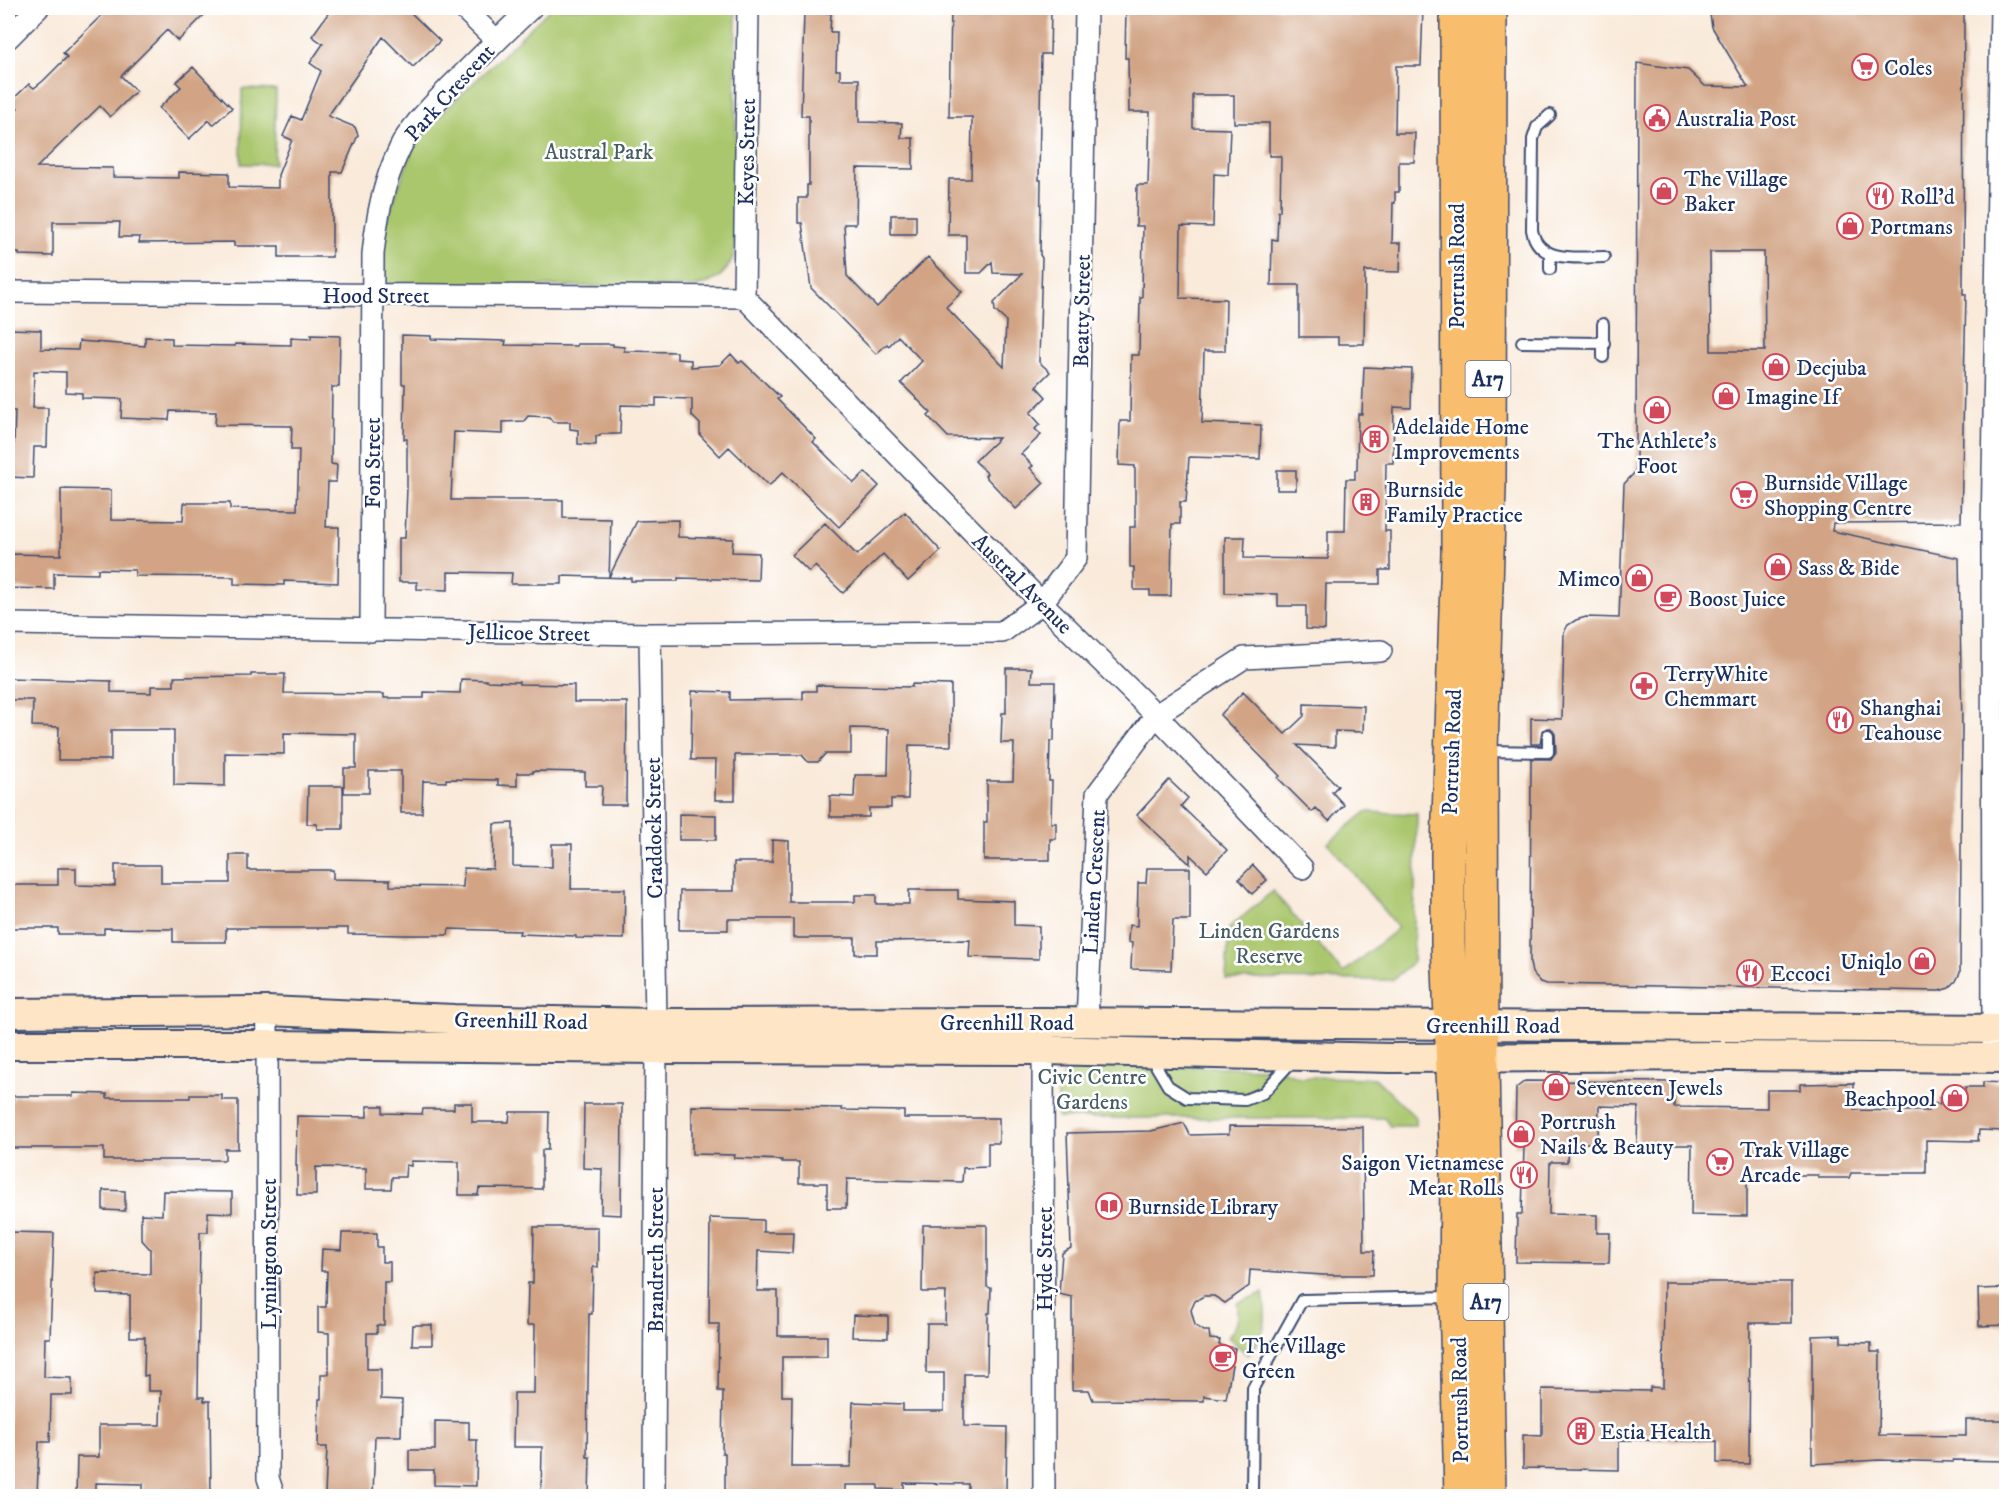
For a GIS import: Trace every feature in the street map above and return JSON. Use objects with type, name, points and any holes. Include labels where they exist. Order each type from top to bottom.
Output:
[{"type":"highway","name":"Portrush Road","points":[[1457,8],[1458,552],[1448,859],[1448,952],[1466,1025]]},
{"type":"highway","name":"Portrush Road","points":[[1489,1497],[1466,1025],[1481,751],[1488,488],[1490,8]]},
{"type":"highway","name":"Portrush Road","points":[[1461,1497],[1456,1296],[1457,1172],[1467,1058]]},
{"type":"main road","name":"Greenhill Road","points":[[8,1012],[267,1011],[454,1019],[656,1036],[1296,1057],[2000,1058]]},
{"type":"main road","name":"Greenhill Road","points":[[8,1045],[268,1045],[656,1036],[1043,1022],[2000,1029]]},
{"type":"street","points":[[8,37],[38,8]]},
{"type":"street","points":[[463,8],[496,40]]},
{"type":"street","name":"Park Crescent","points":[[373,295],[376,217],[401,146],[427,111],[496,40],[531,8]]},
{"type":"street","name":"Keyes Street","points":[[744,297],[748,8]]},
{"type":"street","name":"Beatty Street","points":[[1042,603],[1076,558],[1086,8]]},
{"type":"street","points":[[2000,1058],[1992,533],[2003,141],[2001,8]]},
{"type":"street","name":"Hood Street","points":[[8,292],[744,297]]},
{"type":"street","name":"Fon Street","points":[[371,631],[373,295]]},
{"type":"street","name":"Austral Avenue","points":[[744,297],[1042,603],[1156,715],[1302,868]]},
{"type":"street","name":"Jellicoe Street","points":[[8,624],[371,631],[1002,632],[1042,603]]},
{"type":"street","name":"Craddock Street","points":[[650,633],[656,1036]]},
{"type":"street","name":"Linden Crescent","points":[[1087,1023],[1097,794],[1156,715],[1244,658],[1381,651]]},
{"type":"street","name":"Lynington Street","points":[[267,1011],[268,1478],[274,1497]]},
{"type":"street","name":"Hyde Street","points":[[1043,1022],[1044,1497]]},
{"type":"street","name":"Brandreth Street","points":[[654,1497],[656,1036]]},
{"type":"lane","points":[[1550,116],[1542,120],[1534,133],[1533,240],[1550,254],[1561,257],[1604,257]]},
{"type":"lane","points":[[1550,254],[1550,269]]},
{"type":"lane","points":[[1603,357],[1604,324]]},
{"type":"lane","points":[[1522,342],[1604,343]]},
{"type":"lane","points":[[1481,751],[1548,752],[1548,735]]},
{"type":"lane","points":[[1148,1053],[1168,1086],[1187,1098],[1235,1100],[1245,1100],[1263,1093],[1296,1057]]},
{"type":"lane","points":[[1252,1497],[1253,1388],[1302,1300],[1456,1296]]},
{"type":"green space","name":"Austral Park","points":[[551,8],[736,8],[735,249],[730,264],[716,279],[694,287],[384,285],[385,224],[413,148],[433,122]]},
{"type":"green space","points":[[242,89],[276,90],[274,164],[241,164]]},
{"type":"green space","name":"Linden Gardens Reserve","points":[[1366,812],[1417,814],[1413,962],[1392,980],[1226,979],[1229,928],[1273,891],[1343,973],[1398,928],[1328,843]]},
{"type":"green space","name":"Civic Centre Gardens","points":[[1071,1064],[1274,1068],[1300,1077],[1375,1078],[1415,1117],[1415,1126],[1390,1126],[1384,1118],[1058,1118],[1058,1086]]},
{"type":"green space","points":[[1263,1293],[1264,1326],[1259,1341],[1248,1355],[1228,1337],[1237,1321],[1237,1303]]},
{"type":"building","points":[[109,8],[211,8],[178,41],[167,30],[121,76],[136,91],[110,117],[100,106],[37,167],[113,168],[113,177],[179,178],[179,172],[229,173],[229,187],[278,188],[278,175],[292,140],[283,136],[292,116],[301,120],[321,71],[310,63],[323,44],[312,36],[332,8],[406,8],[440,41],[413,67],[383,37],[328,116],[355,127],[358,135],[342,172],[332,172],[332,257],[279,257],[279,246],[234,246],[234,242],[139,243],[140,237],[119,237],[120,222],[53,222],[53,256],[8,253],[8,118],[18,108],[11,101],[29,84],[34,88],[43,81],[67,57],[63,53]]},
{"type":"building","points":[[1126,8],[1423,8],[1421,66],[1396,66],[1395,133],[1415,133],[1414,162],[1399,162],[1399,192],[1395,192],[1395,203],[1393,203],[1392,243],[1401,243],[1400,272],[1365,271],[1364,344],[1338,344],[1338,337],[1299,337],[1299,285],[1271,285],[1272,239],[1277,240],[1278,211],[1280,211],[1281,156],[1269,156],[1269,123],[1234,123],[1234,95],[1193,95],[1193,128],[1230,129],[1228,175],[1214,174],[1213,227],[1181,226],[1180,298],[1226,299],[1225,351],[1204,351],[1202,423],[1261,425],[1260,459],[1189,457],[1186,502],[1180,502],[1180,524],[1172,524],[1171,596],[1150,596],[1150,590],[1134,590],[1134,567],[1130,567],[1130,527],[1135,527],[1135,466],[1119,465],[1120,421],[1130,421],[1131,355],[1139,355],[1143,226],[1136,226],[1137,185],[1148,185],[1150,112],[1129,112],[1128,58],[1125,58]]},
{"type":"building","name":"Burnside Village Shopping Centre","points":[[1709,8],[1964,8],[1963,294],[1966,294],[1961,522],[1833,523],[1832,531],[1959,558],[1962,728],[1960,973],[1949,988],[1939,991],[1547,984],[1540,982],[1532,973],[1530,963],[1531,759],[1551,759],[1556,752],[1555,734],[1551,728],[1542,731],[1540,744],[1531,744],[1531,718],[1562,719],[1564,632],[1568,625],[1586,617],[1619,618],[1624,484],[1636,471],[1637,63],[1688,70],[1705,86],[1748,87],[1712,27]],"holes":[[[1710,252],[1764,252],[1765,351],[1711,351]]]},
{"type":"building","points":[[951,9],[1051,11],[1050,54],[1041,54],[1039,180],[1041,180],[1040,255],[1042,258],[1039,362],[1050,372],[1036,386],[1046,397],[1030,413],[1040,424],[1035,429],[1041,435],[1021,454],[1033,466],[1030,468],[1044,483],[1016,509],[985,476],[987,473],[975,461],[999,438],[948,437],[928,416],[931,413],[901,383],[922,361],[898,336],[889,346],[887,344],[876,354],[811,288],[802,223],[798,223],[798,198],[807,198],[807,185],[809,185],[809,116],[801,116],[804,12],[831,13],[830,32],[837,32],[836,70],[840,70],[840,79],[859,79],[859,122],[902,123],[901,138],[913,138],[913,169],[857,168],[856,224],[844,224],[847,276],[877,307],[928,257],[962,292],[946,307],[1004,367],[1006,321],[995,311],[994,303],[1022,274],[993,273],[992,262],[981,273],[966,273],[966,235],[948,235],[949,179],[971,179],[972,117],[949,117]]},
{"type":"building","points":[[193,67],[232,108],[213,125],[209,120],[189,139],[159,108],[181,87],[176,82]]},
{"type":"building","points":[[891,215],[916,215],[916,234],[891,234]]},
{"type":"building","points":[[8,329],[41,330],[41,349],[78,350],[79,341],[145,346],[145,337],[172,338],[172,345],[235,346],[235,344],[291,345],[291,338],[311,339],[311,335],[340,336],[339,387],[332,387],[331,464],[337,465],[336,482],[328,482],[326,527],[339,527],[338,583],[284,581],[284,585],[234,584],[234,577],[135,576],[135,570],[98,569],[98,574],[54,573],[54,589],[8,588],[8,554],[61,555],[61,489],[111,490],[111,520],[183,521],[184,503],[230,503],[230,509],[297,510],[299,450],[291,450],[292,426],[215,425],[216,412],[170,411],[169,420],[121,418],[122,399],[82,398],[82,393],[66,392],[66,372],[34,371],[33,408],[48,408],[47,447],[34,447],[33,478],[8,477],[8,443],[14,443],[15,411],[8,411]]},
{"type":"building","points":[[402,335],[431,336],[431,339],[506,341],[505,345],[613,344],[613,346],[624,347],[624,351],[677,352],[677,359],[691,360],[691,367],[720,365],[731,354],[739,363],[742,361],[780,397],[777,399],[816,439],[813,442],[854,483],[865,472],[879,486],[839,527],[783,472],[769,486],[729,447],[720,456],[700,435],[700,424],[692,416],[692,399],[656,398],[656,406],[621,405],[620,434],[596,436],[596,445],[578,444],[578,430],[570,429],[570,422],[553,422],[549,417],[528,416],[524,421],[503,422],[503,434],[454,432],[451,500],[563,500],[563,518],[611,519],[609,577],[637,521],[678,520],[678,537],[733,539],[732,552],[759,553],[758,580],[678,578],[678,581],[631,581],[631,578],[562,576],[562,584],[511,584],[512,573],[448,572],[448,590],[417,589],[417,582],[399,582],[399,538],[405,538],[407,488]]},
{"type":"building","points":[[1364,367],[1412,369],[1411,408],[1394,407],[1393,463],[1386,463],[1385,531],[1390,531],[1390,570],[1380,570],[1380,584],[1326,584],[1325,630],[1306,629],[1306,606],[1278,606],[1278,594],[1225,593],[1225,537],[1245,537],[1244,558],[1328,559],[1328,531],[1345,531],[1346,479],[1355,479],[1355,470],[1357,470],[1358,414],[1362,414]]},
{"type":"building","points":[[1277,470],[1296,470],[1296,490],[1277,490]]},
{"type":"building","points":[[905,512],[941,551],[908,581],[883,554],[843,593],[815,566],[809,572],[792,555],[825,523],[857,555]]},
{"type":"building","points":[[1006,668],[1032,668],[1031,682],[1055,682],[1054,741],[1050,741],[1049,781],[1052,781],[1051,823],[1056,823],[1056,839],[1050,839],[1050,860],[984,860],[987,781],[1013,781],[1014,743],[1001,743],[1002,713],[1006,713]]},
{"type":"building","points":[[251,674],[285,674],[284,693],[384,694],[384,698],[424,698],[424,692],[460,693],[461,679],[519,682],[519,684],[574,685],[574,702],[627,702],[626,805],[601,805],[602,786],[585,786],[585,772],[533,771],[533,773],[517,773],[517,786],[498,785],[498,780],[423,781],[422,813],[401,813],[401,771],[369,771],[369,793],[344,793],[344,768],[356,768],[356,734],[284,733],[284,754],[225,753],[225,786],[174,785],[174,730],[111,730],[111,760],[58,760],[59,727],[32,726],[33,700],[8,700],[8,678],[111,681],[111,692],[151,693],[151,686],[174,686],[174,677],[251,676]]},
{"type":"building","points":[[912,684],[951,685],[951,746],[909,745],[908,799],[891,799],[891,808],[869,808],[869,817],[830,817],[830,796],[854,797],[855,775],[888,775],[889,729],[851,728],[851,754],[825,754],[818,762],[808,762],[802,755],[735,755],[735,800],[715,800],[716,760],[691,760],[692,691],[730,692],[730,700],[803,699],[803,691],[816,691],[816,685],[912,687]]},
{"type":"building","points":[[1243,692],[1285,734],[1304,716],[1304,704],[1364,706],[1363,732],[1335,731],[1335,747],[1297,745],[1338,786],[1332,792],[1344,805],[1329,821],[1316,808],[1312,812],[1220,715]]},
{"type":"building","points":[[1169,780],[1188,798],[1181,806],[1227,850],[1207,871],[1190,855],[1190,864],[1137,815]]},
{"type":"building","points":[[308,786],[343,786],[343,829],[317,829],[317,824],[307,824]]},
{"type":"building","points":[[679,814],[716,815],[716,840],[679,840]]},
{"type":"building","points":[[513,823],[513,866],[552,867],[552,844],[572,844],[571,889],[625,889],[624,939],[519,934],[520,931],[449,929],[448,935],[403,935],[348,934],[348,928],[226,928],[226,942],[173,942],[173,929],[104,928],[104,934],[58,934],[58,928],[8,928],[8,885],[58,885],[58,868],[76,868],[76,885],[115,886],[115,865],[161,865],[161,883],[230,883],[230,855],[248,855],[248,870],[333,870],[333,879],[390,880],[390,886],[463,887],[464,868],[493,869],[494,824]]},
{"type":"building","points":[[772,840],[789,841],[789,902],[855,902],[855,895],[876,895],[876,904],[909,904],[909,890],[958,890],[958,899],[1014,901],[1014,925],[1039,926],[1039,959],[969,957],[970,940],[877,941],[877,954],[855,954],[855,938],[793,938],[793,919],[728,919],[728,930],[679,930],[680,891],[734,891],[734,862],[772,862]]},
{"type":"building","points":[[1253,865],[1267,880],[1252,894],[1239,879]]},
{"type":"building","points":[[1147,868],[1190,868],[1190,920],[1173,920],[1171,970],[1131,969],[1132,943],[1128,942],[1129,925],[1137,926],[1138,883],[1146,883]]},
{"type":"building","points":[[1525,1081],[1674,1082],[1674,1107],[1767,1108],[1767,1090],[1800,1090],[1800,1084],[1854,1083],[1854,1110],[1902,1111],[1928,1111],[1928,1103],[1940,1104],[1940,1098],[1953,1098],[1953,1092],[1965,1092],[1965,1087],[1983,1087],[1983,1082],[2006,1083],[2005,1131],[1979,1130],[1978,1141],[1926,1140],[1926,1173],[1851,1173],[1849,1178],[1818,1178],[1818,1175],[1747,1175],[1747,1216],[1691,1215],[1692,1145],[1637,1145],[1638,1107],[1599,1106],[1598,1138],[1590,1143],[1568,1143],[1567,1162],[1550,1162],[1549,1214],[1597,1215],[1597,1233],[1610,1233],[1609,1263],[1516,1262],[1517,1214],[1522,1214],[1524,1146],[1515,1146],[1516,1088]]},
{"type":"building","points":[[73,1093],[107,1094],[107,1098],[190,1098],[190,1095],[222,1095],[222,1100],[238,1100],[238,1149],[225,1149],[225,1160],[104,1160],[104,1148],[8,1148],[8,1100],[13,1100],[13,1096],[73,1096]]},
{"type":"building","points":[[454,1103],[472,1103],[472,1122],[509,1122],[510,1112],[549,1112],[548,1150],[542,1150],[542,1189],[479,1188],[478,1195],[459,1195],[459,1162],[411,1161],[411,1166],[406,1165],[405,1177],[392,1177],[391,1189],[366,1189],[366,1168],[316,1167],[316,1195],[297,1195],[297,1116],[367,1117],[367,1106],[383,1106],[383,1113],[422,1114],[423,1109],[454,1109]]},
{"type":"building","points":[[584,1104],[622,1104],[621,1215],[601,1214],[602,1169],[583,1168]]},
{"type":"building","points":[[692,1106],[842,1108],[842,1110],[904,1111],[904,1118],[999,1118],[999,1143],[988,1143],[988,1167],[963,1168],[962,1182],[847,1179],[846,1208],[827,1208],[827,1183],[799,1183],[799,1162],[734,1158],[735,1155],[692,1154]]},
{"type":"building","points":[[1184,1123],[1190,1135],[1229,1134],[1229,1126],[1363,1127],[1364,1251],[1374,1251],[1373,1275],[1323,1275],[1250,1270],[1249,1286],[1225,1303],[1214,1296],[1204,1296],[1195,1301],[1191,1310],[1195,1325],[1204,1331],[1209,1331],[1210,1339],[1220,1340],[1219,1345],[1235,1348],[1226,1399],[1204,1396],[1204,1401],[1093,1400],[1089,1390],[1072,1390],[1072,1297],[1059,1294],[1062,1253],[1071,1248],[1067,1133],[1151,1131]]},
{"type":"building","points":[[103,1190],[125,1191],[125,1211],[103,1210]]},
{"type":"building","points":[[163,1191],[232,1192],[232,1213],[208,1212],[208,1232],[200,1232],[198,1397],[204,1397],[204,1401],[210,1401],[211,1497],[143,1497],[143,1484],[96,1483],[96,1497],[76,1497],[77,1457],[99,1457],[99,1425],[160,1425],[161,1391],[148,1391],[148,1375],[144,1376],[145,1337],[130,1337],[130,1295],[97,1294],[97,1273],[150,1274],[150,1249],[141,1239],[141,1214],[162,1215]]},
{"type":"building","points":[[710,1218],[763,1220],[763,1232],[793,1232],[792,1253],[758,1251],[757,1291],[778,1291],[778,1336],[827,1336],[827,1357],[782,1357],[782,1396],[792,1396],[791,1467],[851,1467],[853,1402],[903,1404],[903,1411],[944,1411],[944,1373],[926,1373],[927,1324],[945,1324],[946,1292],[922,1292],[923,1225],[987,1225],[987,1287],[991,1288],[990,1313],[988,1313],[987,1374],[964,1374],[964,1426],[1007,1427],[1006,1491],[968,1491],[968,1484],[904,1483],[904,1490],[878,1489],[878,1485],[845,1485],[845,1497],[725,1497],[725,1453],[722,1453],[723,1391],[718,1391],[719,1324],[709,1324]]},
{"type":"building","points":[[534,1227],[598,1227],[598,1267],[593,1267],[592,1314],[589,1314],[587,1457],[590,1457],[589,1497],[541,1497],[542,1447],[513,1447],[514,1393],[534,1393],[535,1325],[527,1325],[528,1283],[533,1283]]},
{"type":"building","points":[[8,1232],[54,1233],[50,1338],[45,1338],[44,1377],[72,1378],[72,1395],[51,1395],[50,1442],[39,1442],[37,1497],[8,1497]]},
{"type":"building","points":[[342,1233],[377,1233],[377,1247],[382,1247],[382,1262],[390,1262],[390,1282],[384,1282],[384,1325],[377,1325],[377,1333],[367,1333],[367,1369],[381,1369],[381,1399],[402,1400],[401,1436],[375,1436],[373,1497],[325,1495],[327,1447],[318,1447],[321,1374],[329,1374],[329,1333],[318,1332],[318,1307],[326,1307],[327,1271],[321,1271],[322,1249],[341,1250]]},
{"type":"building","points":[[1664,1282],[1791,1282],[1791,1323],[1750,1323],[1749,1464],[1717,1463],[1717,1441],[1619,1440],[1619,1470],[1523,1468],[1523,1435],[1542,1436],[1542,1389],[1650,1391],[1650,1387],[1663,1388]]},
{"type":"building","points":[[2007,1288],[2007,1325],[1979,1326],[1978,1289]]},
{"type":"building","points":[[853,1315],[888,1316],[888,1338],[852,1337]]},
{"type":"building","points":[[413,1325],[432,1325],[432,1345],[412,1345]]},
{"type":"building","points":[[1841,1335],[1841,1342],[1871,1343],[1871,1352],[1880,1352],[1879,1435],[1966,1436],[1966,1420],[2007,1420],[2007,1461],[1879,1460],[1812,1464],[1812,1336]]},
{"type":"building","points":[[435,1421],[469,1422],[469,1440],[477,1440],[476,1486],[434,1485],[434,1470],[409,1470],[409,1450],[435,1450]]},
{"type":"place","name":"Coles","points":[[1865,67]]},
{"type":"place","name":"Australia Post","points":[[1657,118]]},
{"type":"place","name":"The Village Baker","points":[[1664,191]]},
{"type":"place","name":"Roll'd","points":[[1880,196]]},
{"type":"place","name":"Portmans","points":[[1850,226]]},
{"type":"place","name":"Decjuba","points":[[1776,367]]},
{"type":"place","name":"Imagine If","points":[[1726,396]]},
{"type":"place","name":"The Athlete's Foot","points":[[1657,410]]},
{"type":"place","name":"Adelaide Home Improvements","points":[[1375,439]]},
{"type":"place","name":"Burnside Village Shopping Centre","points":[[1744,495]]},
{"type":"place","name":"Burnside Family Practice","points":[[1366,502]]},
{"type":"place","name":"Sass & Bide","points":[[1778,567]]},
{"type":"place","name":"Mimco","points":[[1639,578]]},
{"type":"place","name":"Boost Juice","points":[[1668,598]]},
{"type":"place","name":"TerryWhite Chemmart","points":[[1644,686]]},
{"type":"place","name":"Shanghai Teahouse","points":[[1840,720]]},
{"type":"place","name":"Uniqlo","points":[[1922,961]]},
{"type":"place","name":"Eccoci","points":[[1750,973]]},
{"type":"place","name":"Seventeen Jewels","points":[[1556,1087]]},
{"type":"place","name":"Beachpool","points":[[1955,1098]]},
{"type":"place","name":"Portrush Nails & Beauty","points":[[1521,1134]]},
{"type":"place","name":"Trak Village Arcade","points":[[1720,1162]]},
{"type":"place","name":"Saigon Vietnamese Meat Rolls","points":[[1524,1175]]},
{"type":"place","name":"Burnside Library","points":[[1109,1206]]},
{"type":"place","name":"The Village Green","points":[[1223,1358]]},
{"type":"place","name":"Estia Health","points":[[1581,1431]]}]
